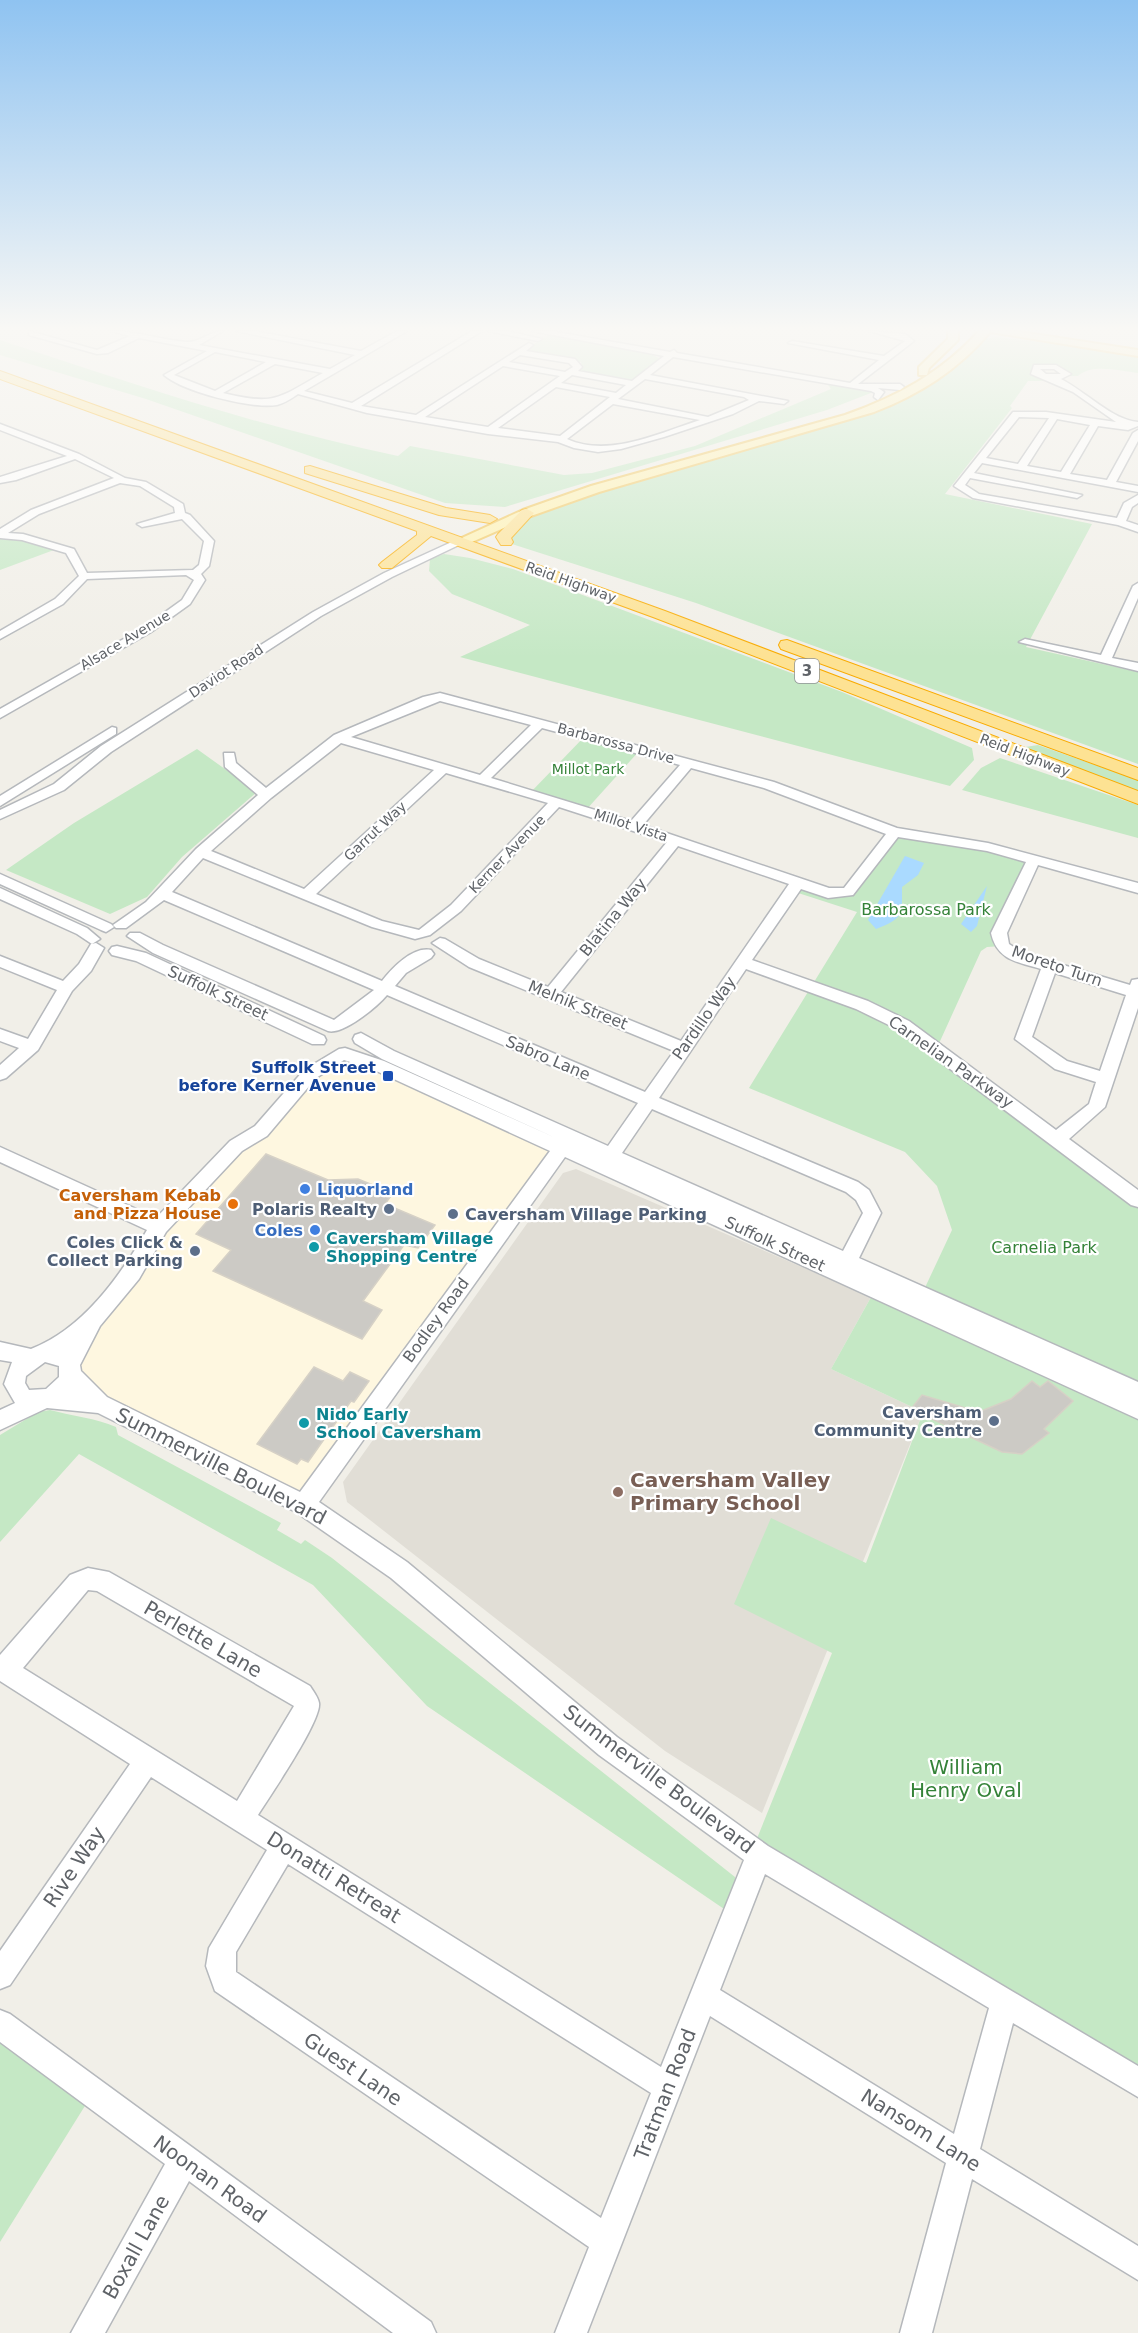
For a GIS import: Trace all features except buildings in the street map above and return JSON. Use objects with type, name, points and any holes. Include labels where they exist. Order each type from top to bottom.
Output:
[{"type":"highway","name":"Reid Highway","points":[[180,440],[422,527],[506,542],[736,626]]},
{"type":"highway","points":[[208,440],[264,456]]},
{"type":"highway","name":"Reid Highway","points":[[490,519],[467,518],[416,506],[332,474],[304,468],[464,535],[538,570],[1138,798]]},
{"type":"highway","points":[[506,542],[503,537],[506,532],[527,513]]},
{"type":"highway","points":[[387,565],[423,537],[425,533],[422,527]]},
{"type":"highway","points":[[437,552],[462,553],[538,570]]},
{"type":"highway","name":"Reid Highway","points":[[766,637],[1138,774]]},
{"type":"main road","points":[[464,535],[490,519],[513,509],[594,482],[741,440]]},
{"type":"main road","points":[[464,535],[604,486],[763,440]]},
{"type":"street","points":[[34,440],[116,474],[119,480]]},
{"type":"street","points":[[562,440],[569,444],[609,450],[641,440]]},
{"type":"street","points":[[994,440],[959,486],[976,496],[1120,522],[1138,529]]},
{"type":"street","points":[[1021,467],[1039,440]]},
{"type":"street","points":[[1064,476],[1086,440]]},
{"type":"street","points":[[1110,484],[1132,440]]},
{"type":"street","points":[[0,480],[13,478],[76,456]]},
{"type":"street","points":[[979,460],[1138,489]]},
{"type":"street","points":[[967,475],[1077,495]]},
{"type":"street","points":[[0,534],[35,512],[119,480],[143,484],[179,506],[180,515]]},
{"type":"street","points":[[1068,513],[1087,480]]},
{"type":"street","points":[[1120,522],[1128,505],[1138,498]]},
{"type":"street","points":[[84,576],[186,572],[195,574],[204,566],[209,541],[186,517],[180,515],[142,524]]},
{"type":"street","points":[[0,534],[23,537],[70,551],[84,576],[82,582],[62,599],[0,636]]},
{"type":"street","name":"Daviot Road","points":[[0,815],[60,787],[106,749],[317,614],[437,552],[464,535]]},
{"type":"street","name":"Daviot Road","points":[[0,802],[272,628],[387,565],[464,535]]},
{"type":"street","name":"Alsace Avenue","points":[[0,714],[147,630],[186,602],[200,580],[195,574]]},
{"type":"street","points":[[1105,660],[1138,586]]},
{"type":"street","points":[[1025,642],[1138,667]]},
{"type":"street","name":"Barbarossa Drive","points":[[124,929],[158,899],[201,852],[266,795],[339,738],[427,700],[440,697],[789,792],[894,832],[970,843],[1138,888]]},
{"type":"street","points":[[483,779],[540,723]]},
{"type":"street","name":"Millot Vista","points":[[339,738],[634,825],[828,893],[848,892],[894,832]]},
{"type":"street","points":[[229,756],[230,764],[266,795]]},
{"type":"street","points":[[634,825],[689,763]]},
{"type":"street","name":"Garrut Way","points":[[306,895],[444,768]]},
{"type":"street","name":"Kerner Avenue","points":[[335,1026],[380,993],[423,943],[557,801]]},
{"type":"street","name":"Blatina Way","points":[[551,994],[676,840]]},
{"type":"street","name":"Melnik Street","points":[[201,852],[682,1048]]},
{"type":"street","name":"Moreto Turn","points":[[1034,859],[999,933],[1000,940],[1008,952],[1050,966],[1137,988]]},
{"type":"street","name":"Suffolk Street","points":[[0,878],[124,929],[316,1022],[335,1026]]},
{"type":"street","name":"Pardillo Way","points":[[612,1154],[682,1048],[797,883]]},
{"type":"street","name":"Suffolk Street","points":[[0,893],[82,931],[104,948],[141,957],[319,1044]]},
{"type":"street","name":"Sabro Lane","points":[[158,899],[860,1191],[872,1213],[848,1261]]},
{"type":"street","points":[[0,1074],[32,1046],[66,988],[104,948],[130,945],[124,929],[97,932],[104,948]]},
{"type":"street","points":[[0,961],[66,988]]},
{"type":"street","name":"Carnelian Parkway","points":[[744,962],[862,1005],[903,1025],[1138,1200]]},
{"type":"street","points":[[1050,966],[1023,1039],[1055,1062],[1106,1079]]},
{"type":"street","points":[[1057,1139],[1094,1110],[1137,988]]},
{"type":"street","name":"Kerner Avenue","points":[[360,1037],[380,993]]},
{"type":"street","points":[[0,1421],[63,1389],[93,1320],[132,1273],[159,1227],[236,1146],[261,1131],[310,1074],[356,1048],[360,1037],[351,1027],[335,1026],[323,1032],[310,1074]]},
{"type":"street","points":[[0,1035],[32,1046]]},
{"type":"street","name":"Suffolk Street","points":[[360,1037],[388,1055],[566,1143],[1138,1410]]},
{"type":"street","points":[[319,1044],[326,1053],[342,1055]]},
{"type":"street","name":"Suffolk Street","points":[[342,1055],[378,1065],[566,1143],[612,1154],[1138,1392]]},
{"type":"street","name":"Bodley Road","points":[[304,1504],[566,1143]]},
{"type":"street","points":[[0,1154],[159,1227]]},
{"type":"street","points":[[0,1409],[15,1384],[17,1371],[93,1320]]},
{"type":"street","points":[[0,1352],[63,1356],[71,1369]]},
{"type":"street","points":[[0,1362],[23,1398],[43,1400]]},
{"type":"street","name":"Summerville Boulevard","points":[[71,1369],[100,1404]]},
{"type":"street","name":"Summerville Boulevard","points":[[43,1400],[100,1404],[304,1504],[399,1570],[608,1746],[759,1855],[1004,2004],[1138,2082]]},
{"type":"street","name":"Perlette Lane","points":[[3,1669],[72,1589],[86,1578],[93,1578],[101,1580],[301,1695],[307,1703],[306,1713],[241,1819]]},
{"type":"street","name":"Donatti Retreat","points":[[3,1669],[667,2087]]},
{"type":"street","name":"Rive Way","points":[[0,1975],[148,1760]]},
{"type":"street","name":"Guest Lane","points":[[284,1846],[223,1948],[220,1966],[225,1981],[608,2241]]},
{"type":"street","name":"Tratman Road","points":[[571,2333],[759,1855]]},
{"type":"street","name":"Nansom Lane","points":[[704,1996],[1138,2264]]},
{"type":"street","points":[[916,2333],[1004,2004]]},
{"type":"street","name":"Noonan Road","points":[[0,2024],[420,2333]]},
{"type":"street","name":"Boxall Lane","points":[[87,2333],[184,2160]]},
{"type":"shaded area","points":[[339,1055],[561,1148],[304,1505],[100,1404],[71,1375],[93,1320],[157,1229]]},
{"type":"shaded area","name":"Caversham Valley Primary School","points":[[576,1169],[871,1297],[831,1369],[923,1412],[762,1813],[665,1751],[347,1502],[343,1482],[563,1173]]},
{"type":"green space","points":[[264,440],[327,440],[398,456],[410,446],[564,475],[592,473],[695,446],[710,440],[728,440],[505,507],[445,503]]},
{"type":"green space","points":[[770,440],[987,440],[945,494],[1092,524],[1026,647],[1138,672],[1138,764],[696,603],[506,542],[527,513]]},
{"type":"green space","points":[[0,535],[62,547],[0,570]]},
{"type":"green space","points":[[444,554],[513,569],[842,692],[972,748],[974,760],[950,786],[460,657],[530,625],[452,594],[429,571],[430,559]]},
{"type":"green space","name":"Millot Park","points":[[586,735],[640,750],[586,810],[530,793]]},
{"type":"green space","points":[[1038,745],[1138,780],[1138,792],[1019,748]]},
{"type":"green space","points":[[197,749],[257,792],[182,857],[147,897],[110,914],[6,870],[74,823]]},
{"type":"green space","points":[[1000,758],[1138,805],[1138,838],[962,790],[981,768]]},
{"type":"green space","name":"Carnelia Park","points":[[894,832],[1034,859],[1002,946],[987,947],[981,951],[936,1050],[1138,1200],[1138,1392],[922,1294],[952,1230],[937,1186],[905,1152],[749,1088],[857,912],[792,891],[797,883],[842,894]]},
{"type":"green space","name":"William Henry Oval","points":[[875,1290],[1138,1410],[1138,2082],[759,1855],[758,1836],[832,1653],[734,1604],[771,1518],[866,1563],[923,1412],[831,1369]]},
{"type":"green space","points":[[50,1410],[116,1427],[118,1435],[281,1523],[277,1530],[301,1544],[305,1540],[332,1558],[735,1877],[735,1889],[727,1911],[427,1706],[313,1585],[79,1454],[0,1542],[0,1435],[38,1412]]},
{"type":"green space","points":[[0,2024],[93,2093],[0,2242]]},
{"type":"water","points":[[905,856],[924,863],[918,875],[902,887],[900,914],[892,922],[876,929],[868,920]]},
{"type":"water","points":[[987,886],[977,926],[971,932],[961,924]]},
{"type":"place","name":"Suffolk Street before Kerner Avenue","points":[[388,1076]]},
{"type":"place","name":"Liquorland","points":[[305,1189]]},
{"type":"place","name":"Caversham Kebab and Pizza House","points":[[233,1204]]},
{"type":"place","name":"Polaris Realty","points":[[389,1209]]},
{"type":"place","name":"Caversham Village Parking","points":[[453,1214]]},
{"type":"place","name":"Coles","points":[[315,1230]]},
{"type":"place","name":"Caversham Village Shopping Centre","points":[[314,1247]]},
{"type":"place","name":"Coles Click & Collect Parking","points":[[195,1251]]},
{"type":"place","name":"Caversham Community Centre","points":[[994,1421]]},
{"type":"place","name":"Nido Early School Caversham","points":[[304,1423]]},
{"type":"place","name":"Caversham Valley Primary School","points":[[618,1492]]},
{"type":"park label","name":"Barbarossa Park","points":[[926,909]]}]
